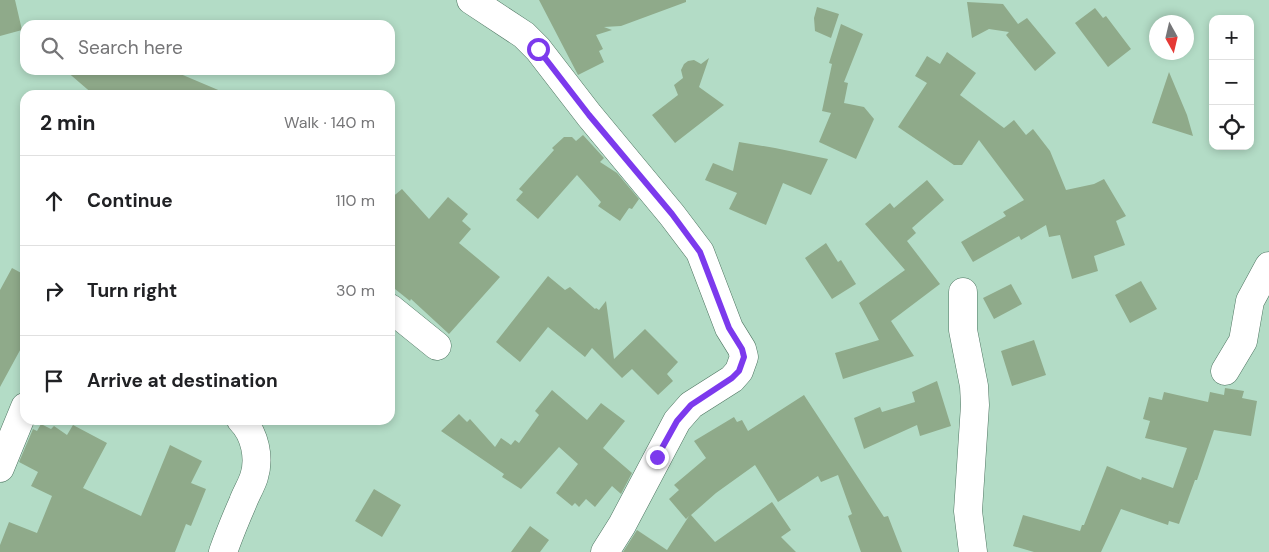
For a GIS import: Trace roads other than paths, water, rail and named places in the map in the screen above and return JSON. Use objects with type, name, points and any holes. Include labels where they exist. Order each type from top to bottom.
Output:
[{"type":"street","points":[[471,0],[524,36],[538,49],[589,115],[672,214],[700,252],[729,328],[742,349],[744,357],[739,371],[732,378],[691,405],[677,421],[622,525],[605,552]]},
{"type":"street","points":[[1225,371],[1243,341],[1250,301],[1269,266]]},
{"type":"street","points":[[963,292],[963,330],[974,386],[975,404],[968,511],[973,552]]},
{"type":"street","points":[[395,312],[437,346]]},
{"type":"street","points":[[0,468],[20,419]]},
{"type":"street","points":[[223,552],[254,476],[256,456],[254,440],[246,425]]}]
